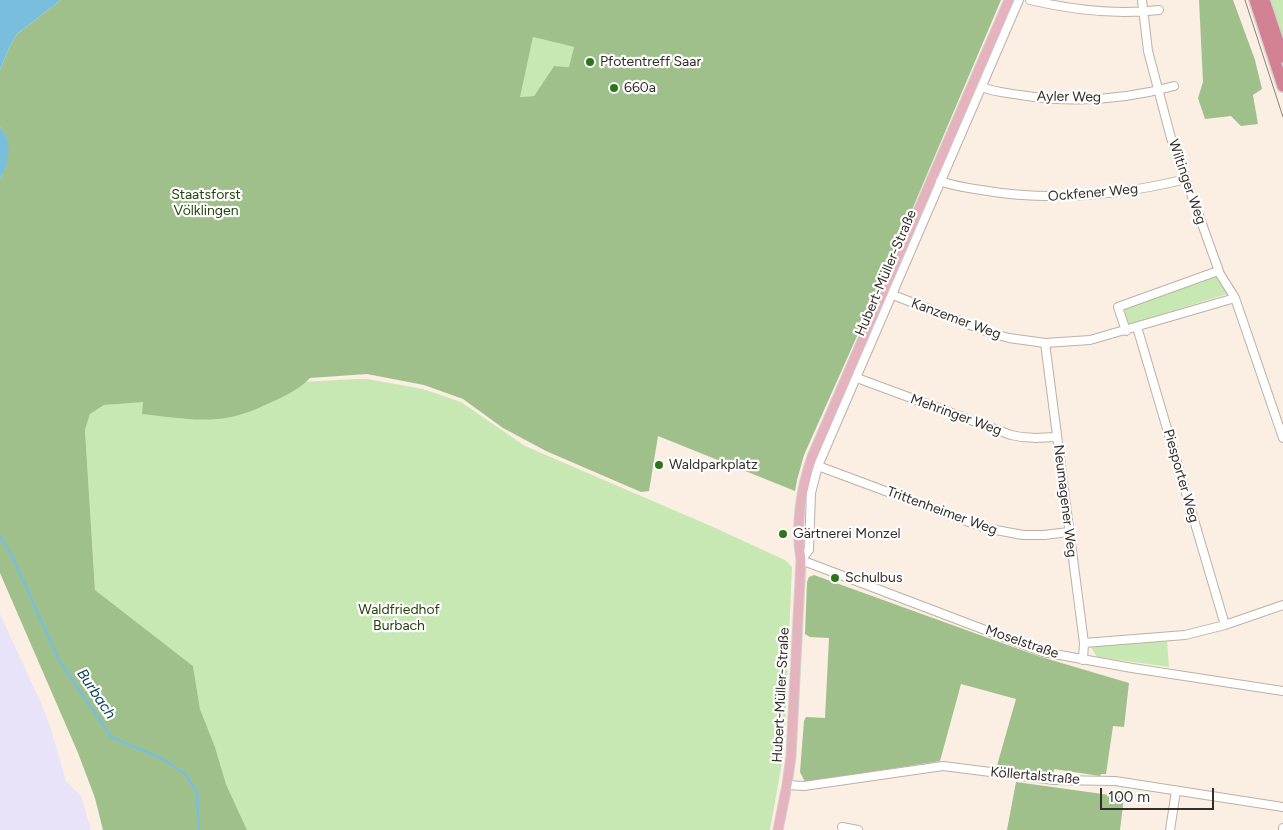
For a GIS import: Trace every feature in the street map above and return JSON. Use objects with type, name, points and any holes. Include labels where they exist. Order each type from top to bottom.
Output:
[{"type":"highway","points":[[1255,0],[1283,86]]},
{"type":"highway","points":[[1264,0],[1283,57]]},
{"type":"main road","name":"Hubert-Müller-Straße","points":[[778,830],[791,756],[801,560],[799,547],[801,503],[805,477],[1009,0]]},
{"type":"street","name":"Hubert-Müller-Straße","points":[[801,560],[809,550],[810,494],[818,466],[1019,0]]},
{"type":"street","points":[[1030,0],[1085,10],[1109,12],[1159,10]]},
{"type":"street","name":"Wiltinger Weg","points":[[1142,0],[1148,51],[1171,138],[1218,271],[1235,298],[1283,438]]},
{"type":"street","points":[[1158,91],[1174,86]]},
{"type":"street","name":"Ayler Weg","points":[[982,87],[994,92],[1060,99],[1120,97],[1158,91]]},
{"type":"street","name":"Ockfener Weg","points":[[940,181],[1008,195],[1043,197],[1108,194],[1186,179]]},
{"type":"street","points":[[1126,331],[1118,307],[1218,271]]},
{"type":"street","name":"Kanzemer Weg","points":[[893,295],[991,333],[1017,340],[1045,343],[1090,340],[1235,298]]},
{"type":"street","name":"Piesporter Weg","points":[[1137,327],[1225,625]]},
{"type":"street","name":"Neumagener Weg","points":[[1045,343],[1084,643],[1083,660]]},
{"type":"street","name":"Mehringer Weg","points":[[857,378],[1011,435],[1038,439],[1057,437]]},
{"type":"street","name":"Trittenheimer Weg","points":[[818,466],[985,528],[1023,535],[1069,532]]},
{"type":"street","name":"Moselstraße","points":[[801,560],[1043,652],[1283,691]]},
{"type":"street","points":[[1084,643],[1185,635],[1225,625],[1283,605]]},
{"type":"street","name":"Köllertalstraße","points":[[787,785],[804,786],[942,766],[1054,780],[1116,781],[1283,808]]},
{"type":"street","points":[[1170,830],[1176,791]]},
{"type":"street","points":[[842,827],[858,830]]},
{"type":"shaded area","points":[[0,614],[41,703],[50,726],[66,781],[81,796],[91,830],[0,830]]},
{"type":"green space","name":"Staatsforst Völklingen","points":[[61,0],[1001,0],[886,271],[804,455],[795,491],[658,436],[649,491],[641,492],[546,451],[503,428],[463,399],[424,385],[367,374],[310,378],[294,391],[264,406],[220,419],[186,419],[142,414],[143,402],[104,405],[90,414],[85,430],[95,590],[193,666],[200,709],[215,747],[226,784],[247,830],[103,830],[95,798],[78,753],[0,573],[0,178],[7,139],[0,127],[0,70],[17,34]],"holes":[[[533,37],[574,47],[569,67],[554,66],[534,96],[520,97]]]},
{"type":"green space","points":[[1199,0],[1233,0],[1255,60],[1262,89],[1253,95],[1258,124],[1241,126],[1231,116],[1205,119],[1198,98],[1203,82]]},
{"type":"green space","points":[[1270,0],[1283,0],[1283,37]]},
{"type":"green space","points":[[533,37],[574,47],[569,67],[554,66],[534,96],[519,97]]},
{"type":"green space","points":[[1214,273],[1227,294],[1124,326],[1118,307]]},
{"type":"green space","name":"Waldfriedhof Burbach","points":[[357,379],[423,389],[461,402],[525,446],[713,527],[785,560],[792,567],[784,751],[770,830],[247,830],[226,784],[215,747],[200,709],[193,666],[95,590],[85,430],[90,414],[104,405],[298,382]]},
{"type":"green space","points":[[814,575],[1038,656],[1129,683],[1124,727],[1113,726],[1106,774],[1101,774],[1100,776],[1054,769],[1053,777],[996,769],[1016,699],[961,684],[940,761],[805,782],[800,772],[804,721],[806,717],[825,718],[829,638],[810,637],[805,634],[807,582],[809,577]]},
{"type":"green space","points":[[1167,641],[1169,667],[1097,657],[1090,646]]},
{"type":"green space","points":[[1016,782],[1124,797],[1120,830],[1007,830]]},
{"type":"water","points":[[0,0],[61,0],[17,34],[0,70]]},
{"type":"water","points":[[0,127],[7,138],[9,148],[6,164],[0,178]]},
{"type":"waterway","name":"Burbach","points":[[0,536],[13,558],[59,660],[111,737],[163,759],[185,774],[197,792],[199,830]]},
{"type":"tram line","points":[[1245,0],[1283,117]]},
{"type":"place","name":"Pfotentreff Saar","points":[[590,62]]},
{"type":"place","name":"660a","points":[[614,88]]},
{"type":"place","name":"Waldparkplatz","points":[[659,465]]},
{"type":"place","name":"Gärtnerei Monzel","points":[[783,534]]},
{"type":"place","name":"Schulbus","points":[[835,578]]}]
